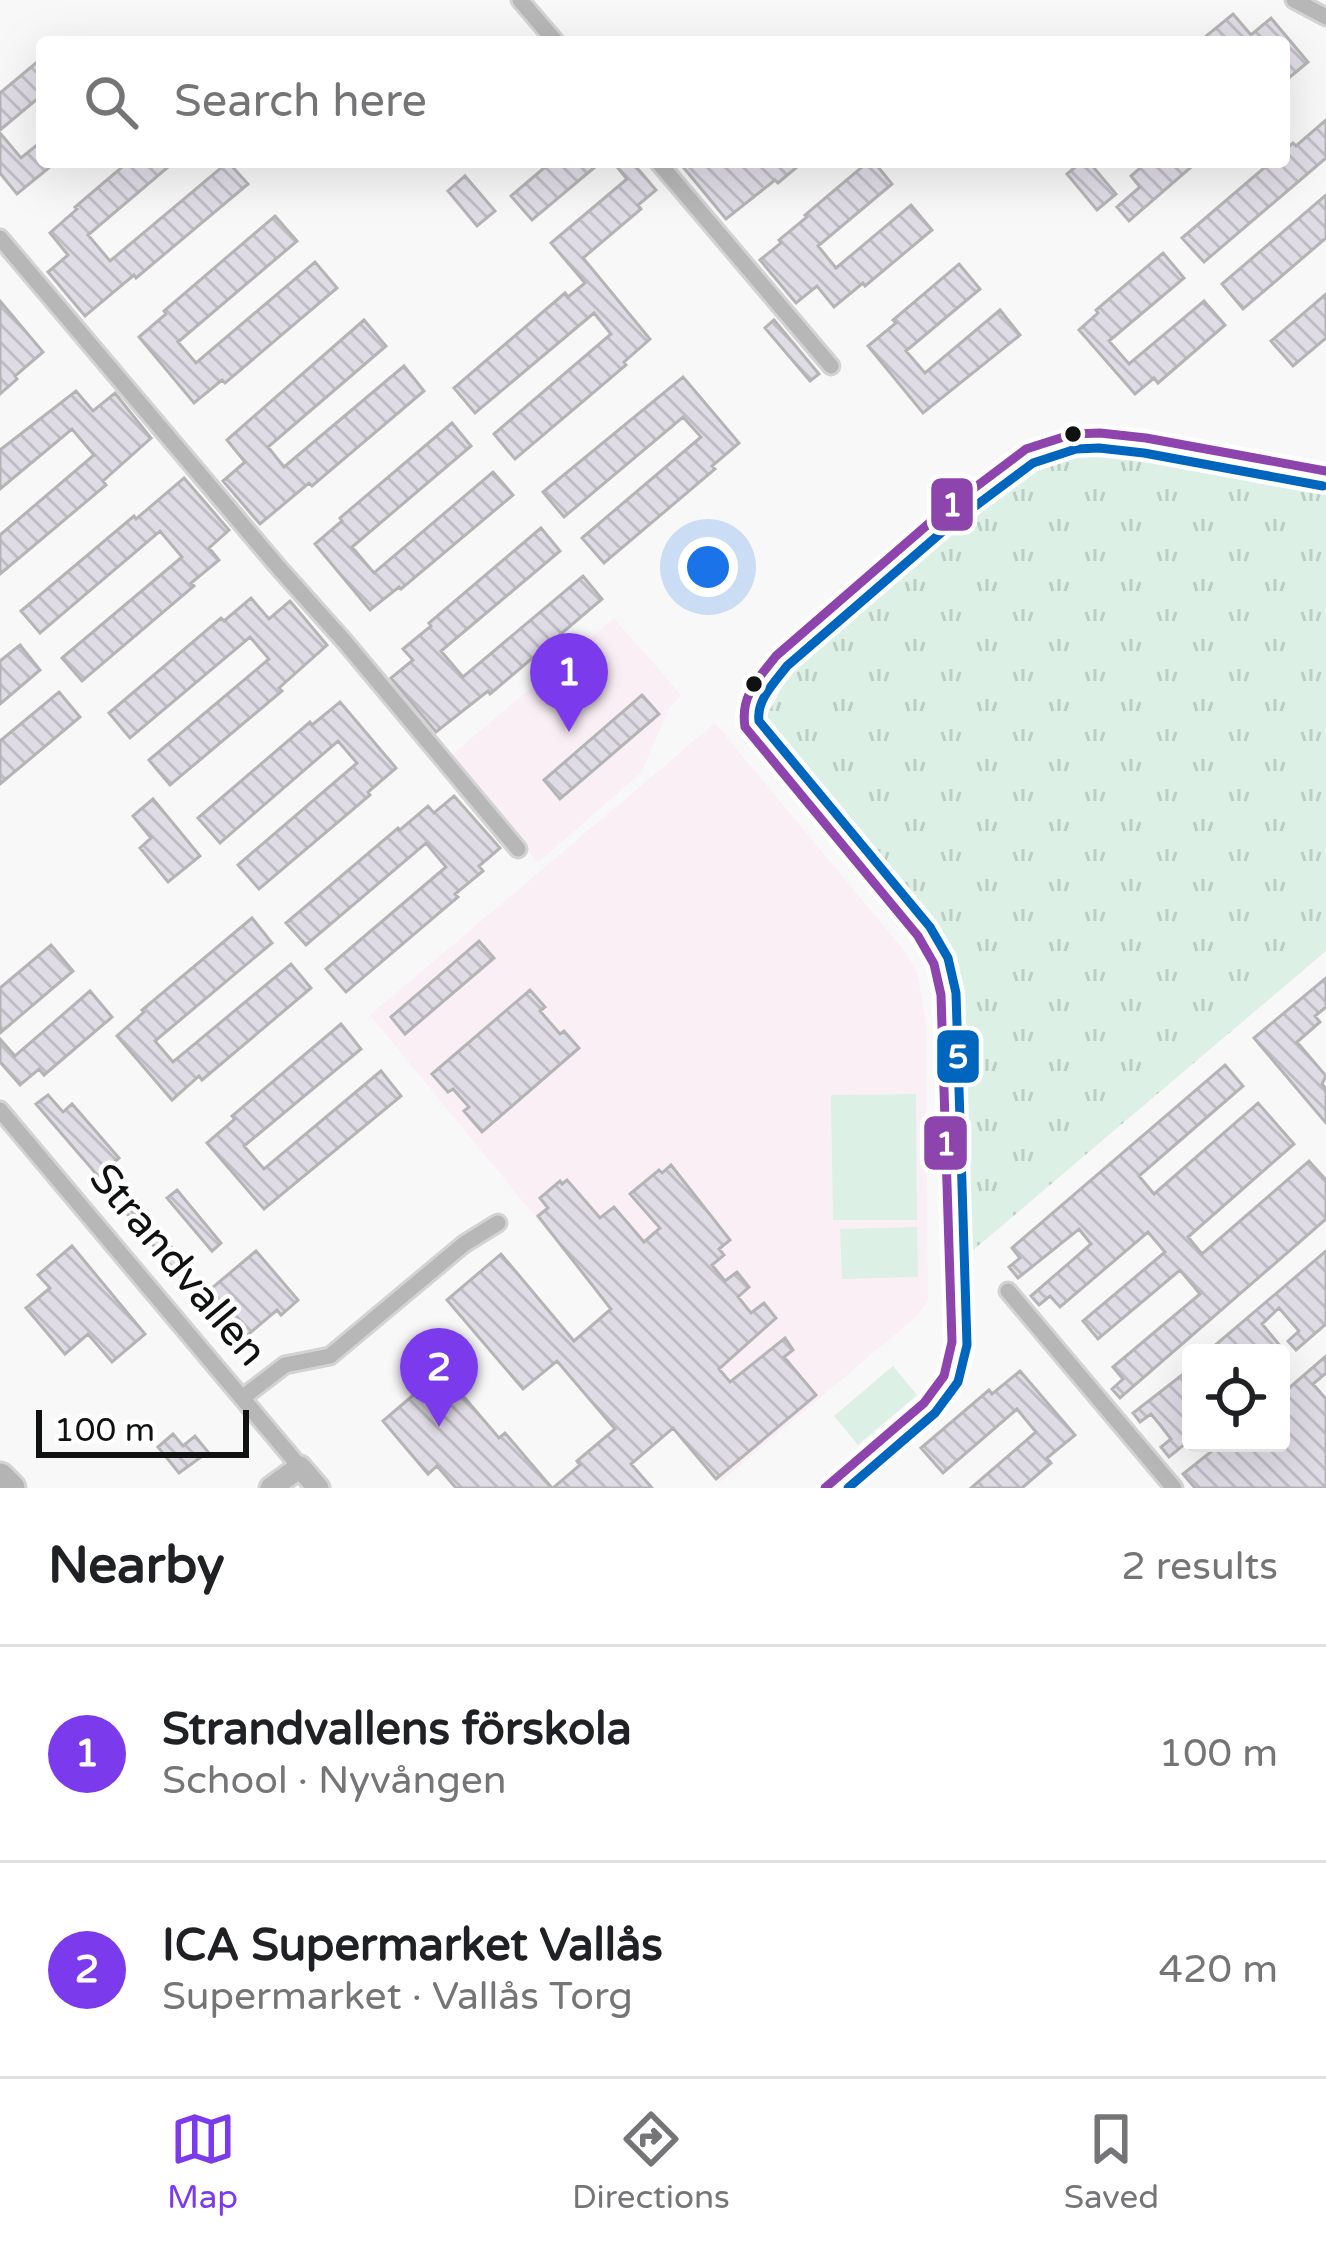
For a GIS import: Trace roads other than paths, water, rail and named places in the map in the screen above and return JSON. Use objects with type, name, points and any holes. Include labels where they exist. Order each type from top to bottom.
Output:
[{"type":"highway","points":[[0,1477],[11,1488]]},
{"type":"street","points":[[520,0],[551,36]]},
{"type":"street","points":[[1294,0],[1326,17]]},
{"type":"street","points":[[663,168],[831,366]]},
{"type":"street","points":[[0,238],[518,849]]},
{"type":"street","name":"Strandvallen","points":[[0,1110],[300,1467]]},
{"type":"street","points":[[242,1398],[285,1365],[330,1357],[464,1244],[499,1223]]},
{"type":"street","points":[[1008,1291],[1174,1488]]},
{"type":"street","points":[[271,1488],[300,1467],[318,1488]]},
{"type":"place","name":"Strandvallens förskola","points":[[569,732]]},
{"type":"place","name":"ICA Supermarket Vallås","points":[[439,1427]]}]
